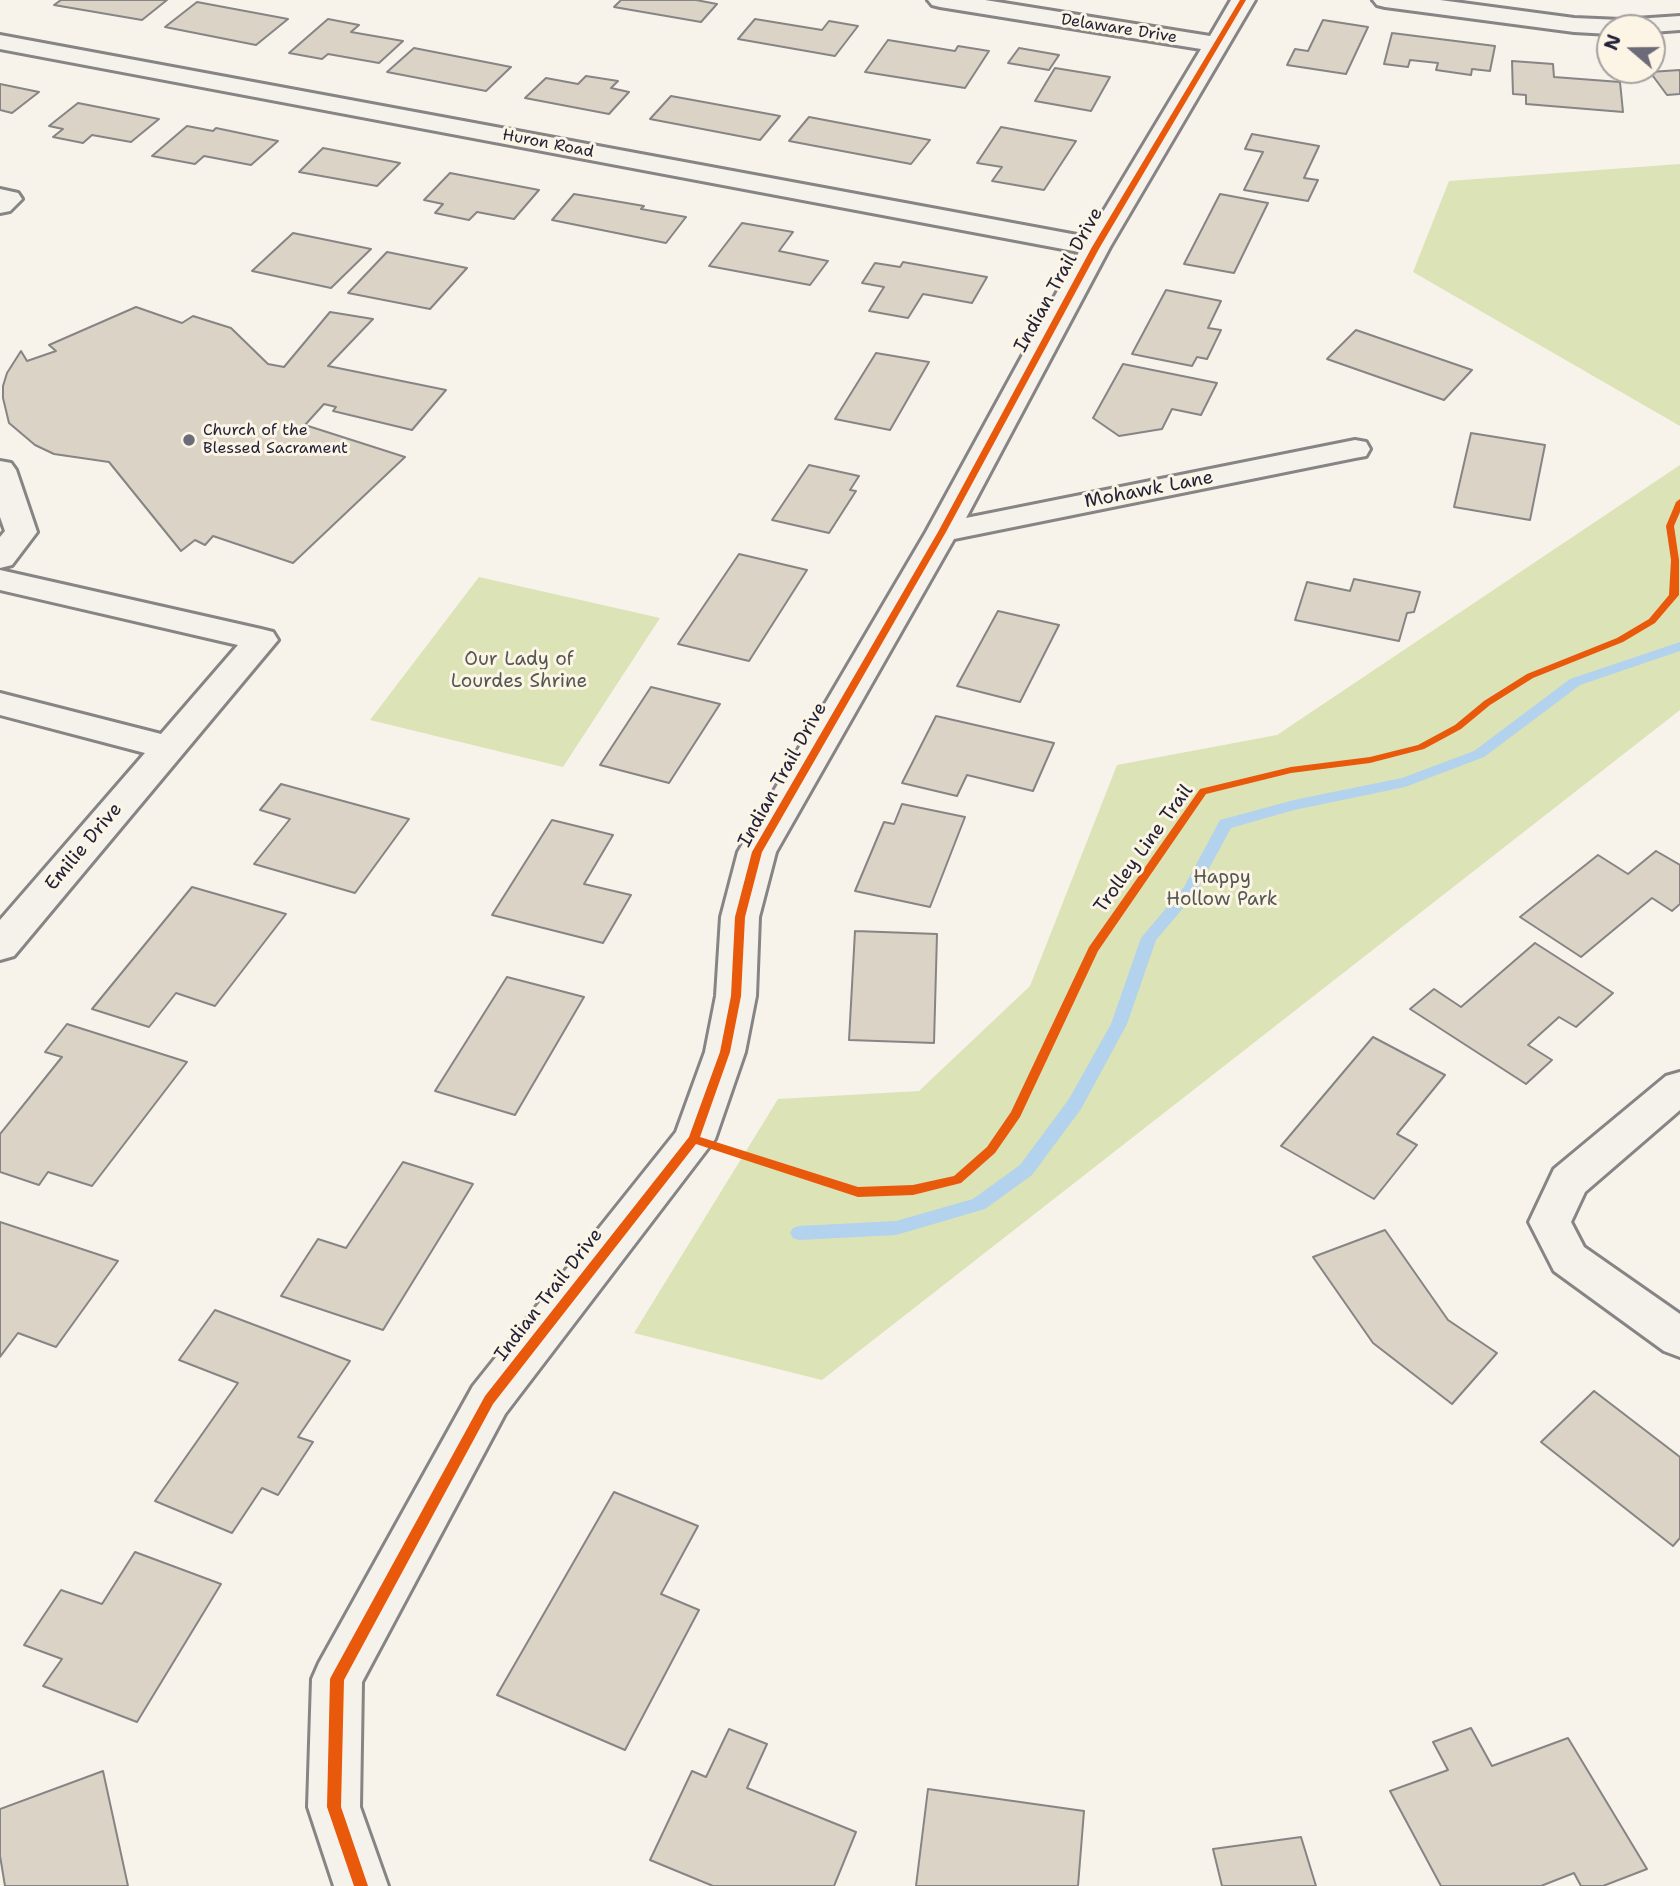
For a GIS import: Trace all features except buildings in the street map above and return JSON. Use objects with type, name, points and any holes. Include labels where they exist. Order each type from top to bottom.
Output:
[{"type":"street","name":"Delaware Drive","points":[[940,0],[1216,44]]},
{"type":"street","name":"Indian Trail Drive","points":[[361,1886],[334,1807],[337,1679],[489,1400],[694,1139],[725,1052],[736,996],[740,917],[757,852],[942,532],[1096,247],[1243,0]]},
{"type":"street","points":[[1385,0],[1574,26],[1621,27],[1680,23]]},
{"type":"street","name":"Huron Road","points":[[0,41],[1096,247]]},
{"type":"street","points":[[0,197],[8,199],[0,205]]},
{"type":"street","name":"Mohawk Lane","points":[[942,532],[1355,449]]},
{"type":"street","points":[[4,497],[21,532],[4,580]]},
{"type":"street","name":"Emilie Drive","points":[[0,946],[261,640],[4,580]]},
{"type":"street","points":[[0,704],[167,747]]},
{"type":"street","points":[[1680,1087],[1569,1181],[1550,1222],[1569,1259],[1680,1338]]},
{"type":"green space","points":[[1680,164],[1680,426],[1413,272],[1449,181]]},
{"type":"green space","name":"Happy Hollow Park","points":[[1680,465],[1680,710],[822,1380],[634,1333],[778,1099],[919,1091],[1030,986],[1117,765],[1277,735]]},
{"type":"green space","name":"Our Lady of Lourdes Shrine","points":[[479,577],[660,618],[563,767],[370,720]]},
{"type":"waterway","points":[[799,1233],[896,1228],[979,1204],[1026,1170],[1075,1104],[1119,1024],[1149,938],[1190,890],[1225,824],[1294,805],[1405,782],[1479,754],[1575,682],[1680,646]]},
{"type":"cycle path","points":[[361,1886],[334,1807],[337,1679],[489,1400],[694,1139],[725,1052],[736,996],[740,917],[757,852],[942,532],[1096,247],[1243,0]]},
{"type":"cycle path","name":"Trolley Line Trail","points":[[694,1139],[858,1192],[913,1190],[957,1180],[991,1150],[1016,1114],[1093,950],[1203,791],[1291,770],[1370,760],[1421,747],[1458,727],[1487,703],[1530,676],[1620,640],[1652,621],[1674,595],[1675,560],[1670,526],[1680,502]]},
{"type":"place","name":"Church of the Blessed Sacrament","points":[[189,440]]}]
